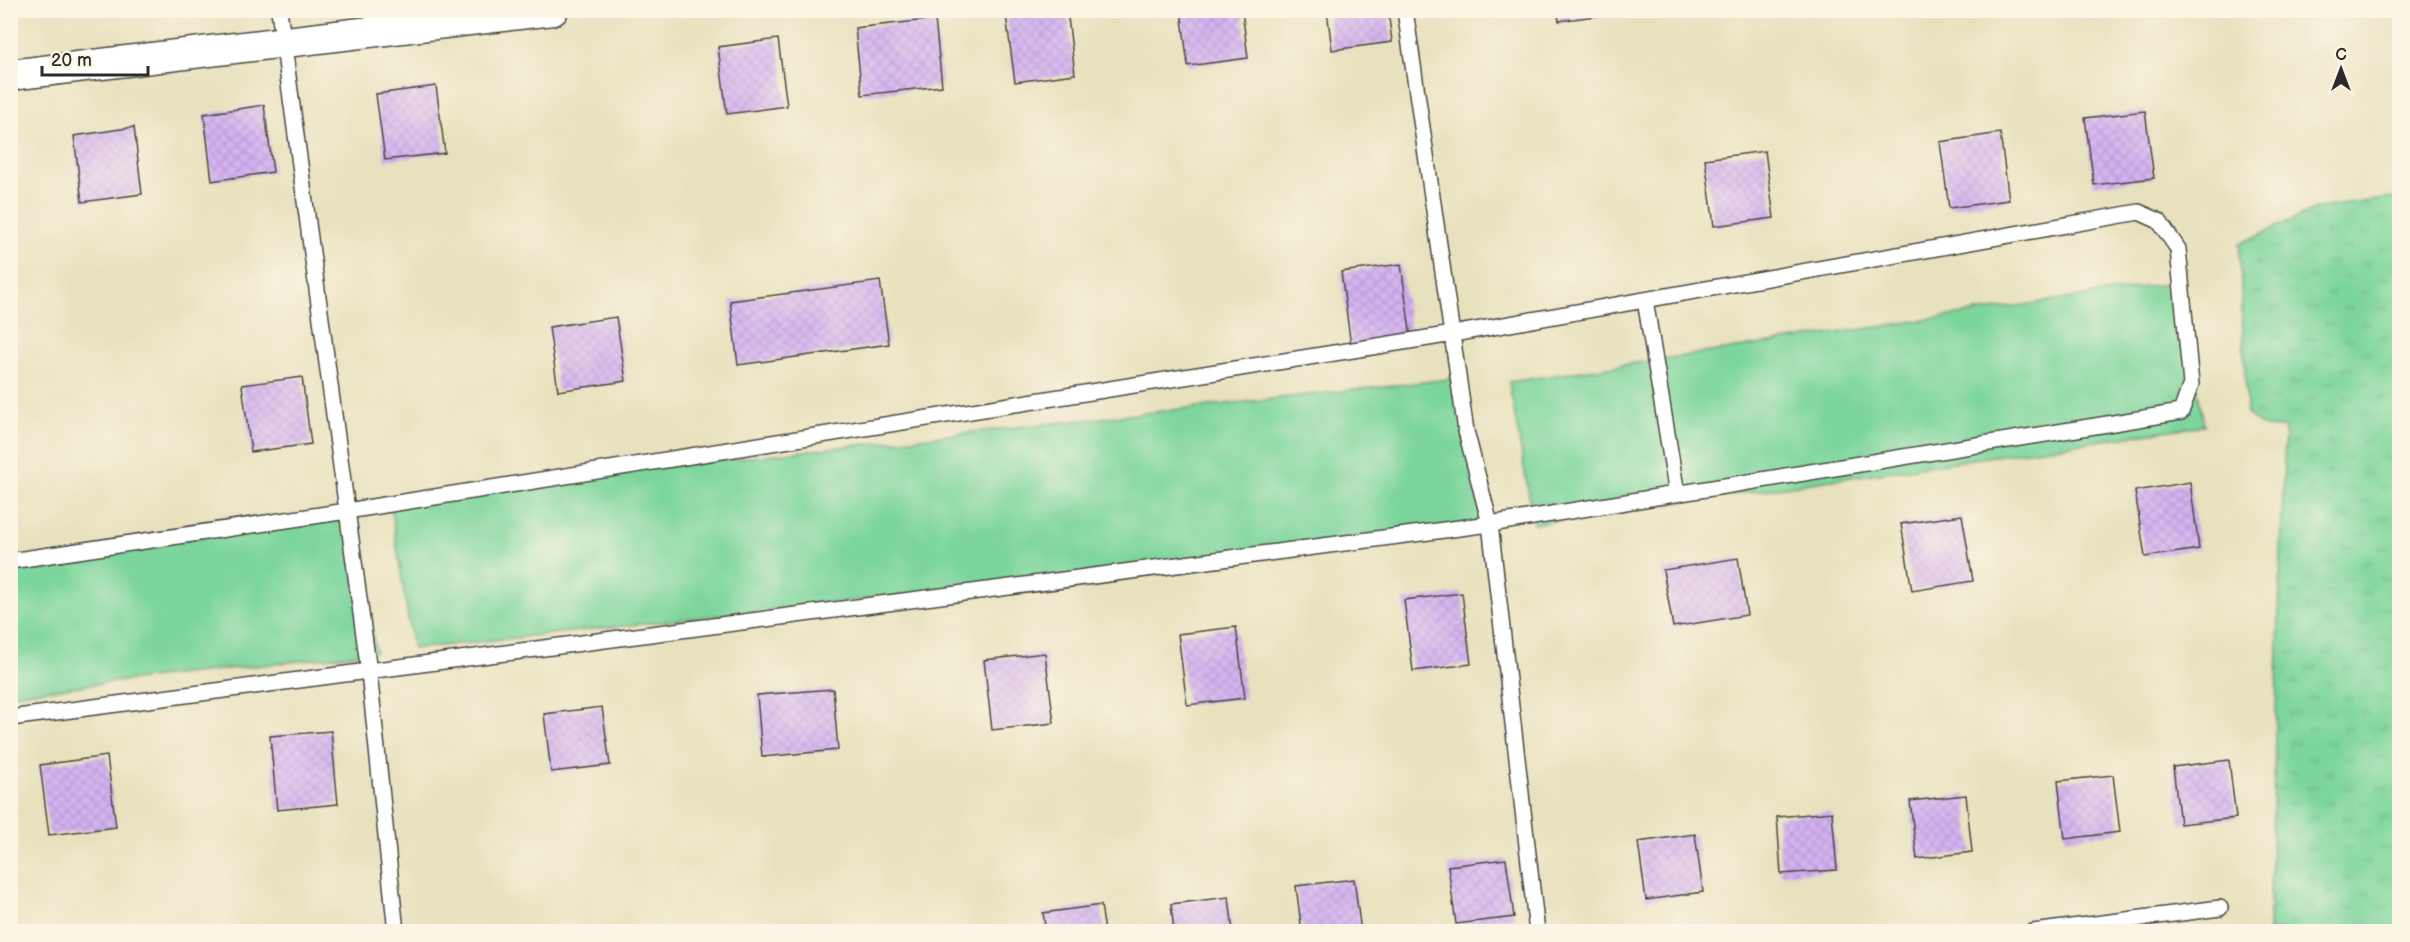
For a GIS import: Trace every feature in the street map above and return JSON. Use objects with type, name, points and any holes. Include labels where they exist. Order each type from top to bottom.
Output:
[{"type":"street","points":[[10,75],[284,44],[552,10]]},
{"type":"lane","points":[[279,10],[369,672],[396,932]]},
{"type":"lane","points":[[1405,10],[1466,431],[1490,524],[1537,932]]},
{"type":"lane","points":[[10,561],[347,511],[1453,334],[2139,212],[2159,221],[2178,249],[2191,384],[2181,412],[1490,524],[10,718]]},
{"type":"lane","points":[[1645,300],[1677,494]]},
{"type":"lane","points":[[2033,932],[2220,908]]},
{"type":"green space","points":[[2399,197],[2399,931],[2269,931],[2285,428],[2264,427],[2247,414],[2239,244],[2318,208]]},
{"type":"green space","points":[[2178,282],[2204,425],[1534,524],[1509,382]]},
{"type":"green space","points":[[1459,378],[1483,531],[413,649],[389,497]]},
{"type":"green space","points":[[348,518],[376,652],[11,694],[10,562]]},
{"type":"building","points":[[1043,10],[1067,10],[1075,74],[1015,82],[1006,15]]},
{"type":"building","points":[[1181,10],[1242,10],[1248,58],[1188,66]]},
{"type":"building","points":[[1327,10],[1388,10],[1392,42],[1332,50]]},
{"type":"building","points":[[1557,10],[1618,10],[1619,13],[1559,21]]},
{"type":"building","points":[[935,19],[942,86],[862,95],[855,28]]},
{"type":"building","points":[[778,39],[787,106],[727,114],[718,47]]},
{"type":"building","points":[[436,86],[445,153],[385,160],[376,94]]},
{"type":"building","points":[[264,105],[273,172],[212,181],[204,114]]},
{"type":"building","points":[[2145,111],[2154,178],[2094,185],[2085,118]]},
{"type":"building","points":[[134,127],[142,194],[82,202],[74,136]]},
{"type":"building","points":[[2000,133],[2009,200],[1949,208],[1940,142]]},
{"type":"building","points":[[1765,151],[1774,218],[1714,226],[1705,159]]},
{"type":"building","points":[[1401,264],[1411,338],[1351,346],[1341,272]]},
{"type":"building","points":[[880,281],[889,344],[738,365],[730,301]]},
{"type":"building","points":[[616,317],[626,381],[558,391],[549,327]]},
{"type":"building","points":[[302,377],[311,444],[251,452],[242,385]]},
{"type":"building","points":[[2190,482],[2199,549],[2145,557],[2135,491]]},
{"type":"building","points":[[1962,515],[1973,581],[1912,591],[1901,524]]},
{"type":"building","points":[[1738,558],[1747,615],[1673,627],[1663,570]]},
{"type":"building","points":[[1462,593],[1471,664],[1413,671],[1404,600]]},
{"type":"building","points":[[1236,627],[1245,698],[1187,705],[1178,634]]},
{"type":"building","points":[[1045,653],[1054,723],[992,730],[984,660]]},
{"type":"building","points":[[833,689],[838,750],[762,757],[757,695]]},
{"type":"building","points":[[602,707],[610,765],[551,772],[544,714]]},
{"type":"building","points":[[331,731],[338,804],[277,810],[270,736]]},
{"type":"building","points":[[107,756],[116,827],[49,835],[40,765]]},
{"type":"building","points":[[2229,760],[2236,818],[2180,824],[2173,767]]},
{"type":"building","points":[[2113,775],[2120,832],[2065,839],[2058,781]]},
{"type":"building","points":[[1966,795],[1972,852],[1917,859],[1910,801]]},
{"type":"building","points":[[1832,812],[1837,870],[1781,874],[1777,817]]},
{"type":"building","points":[[1695,834],[1703,892],[1646,900],[1638,842]]},
{"type":"building","points":[[1506,859],[1514,917],[1456,924],[1448,866]]},
{"type":"building","points":[[1354,879],[1361,932],[1302,932],[1296,886]]},
{"type":"building","points":[[1229,897],[1233,932],[1174,932],[1171,904]]},
{"type":"building","points":[[1101,905],[1105,932],[1046,932],[1043,913]]}]
